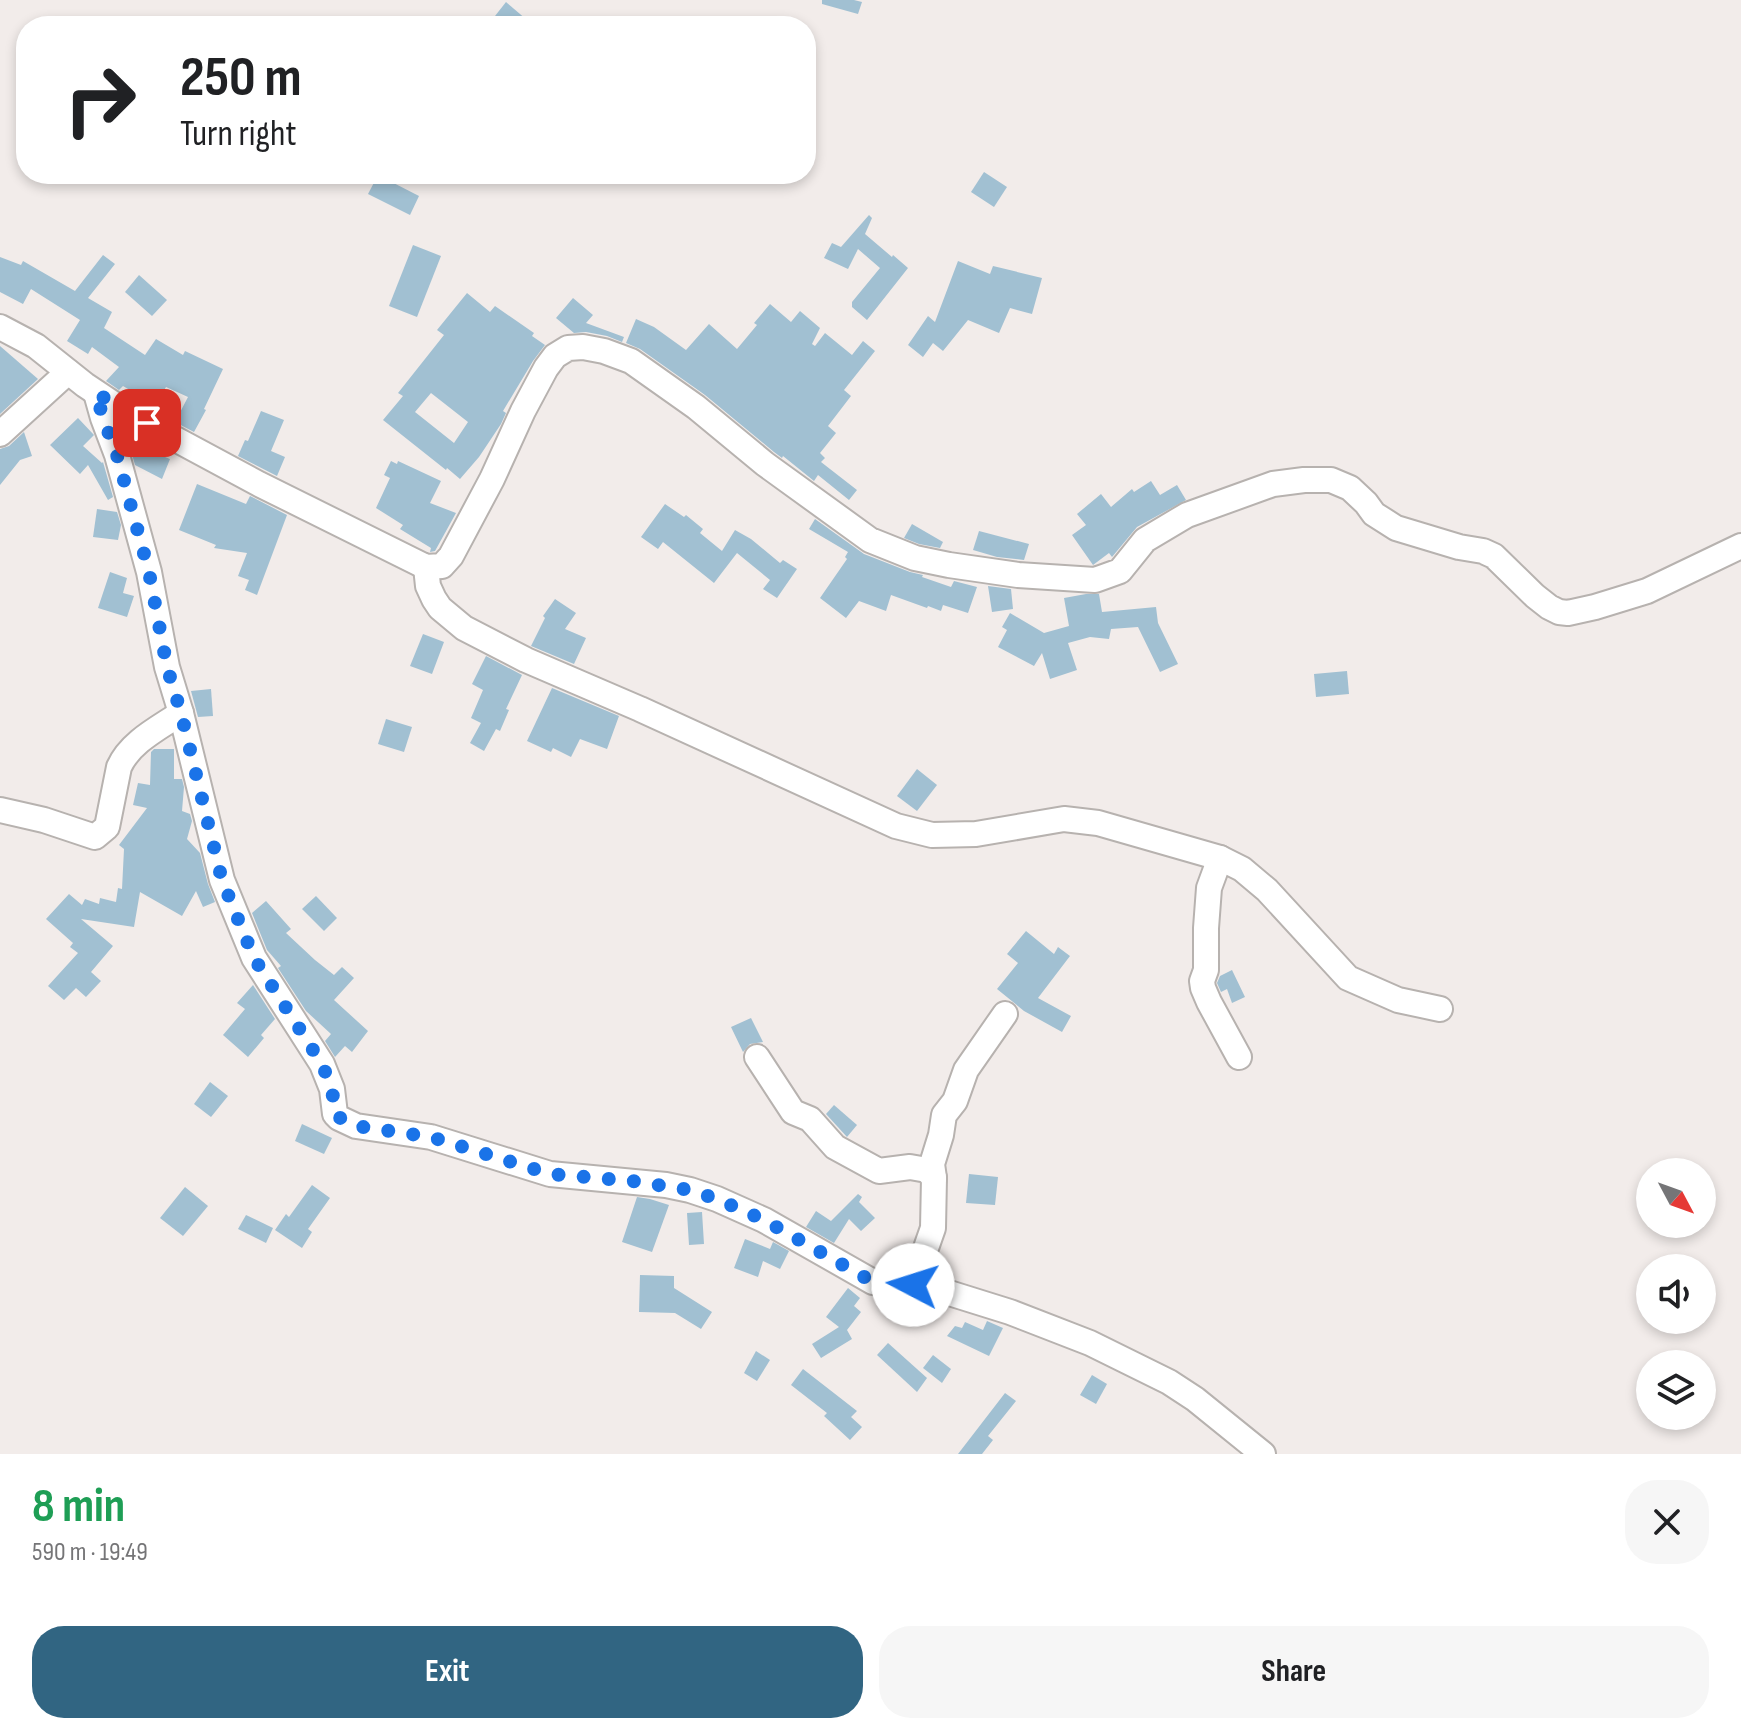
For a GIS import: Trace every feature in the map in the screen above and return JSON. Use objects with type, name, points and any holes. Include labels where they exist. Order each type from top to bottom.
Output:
[{"type":"street","points":[[0,327],[36,346],[127,413],[259,484],[426,567],[442,566],[451,556],[546,368],[555,356],[568,348],[583,347],[631,361],[870,540],[915,558],[949,565],[1018,575],[1095,580],[1120,571],[1145,540],[1187,515],[1273,484],[1304,480],[1331,480],[1350,488],[1374,514],[1396,528],[1494,556],[1535,596],[1559,612],[1595,607],[1647,591],[1741,546]]},
{"type":"street","points":[[0,434],[68,372]]},
{"type":"street","points":[[96,393],[117,455],[149,572],[167,667],[222,880],[254,958],[322,1064],[332,1089],[335,1114],[339,1118],[356,1126],[431,1137],[550,1174],[632,1181],[690,1190],[717,1199],[764,1220],[873,1282],[930,1287],[1010,1312],[1136,1364],[1195,1399],[1263,1454]]},
{"type":"street","points":[[426,567],[428,586],[434,599],[464,628],[526,660],[896,826],[932,835],[976,834],[1064,819],[1098,823],[1220,858],[1242,869],[1267,890],[1348,978],[1398,1000],[1440,1009]]},
{"type":"street","points":[[0,810],[44,820],[95,837],[107,827],[123,758],[141,740],[181,713]]},
{"type":"street","points":[[1220,858],[1209,888],[1206,970],[1202,981],[1209,1002],[1239,1057]]},
{"type":"street","points":[[913,1285],[933,1228],[932,1164],[944,1115],[955,1101],[966,1070],[1005,1014]]},
{"type":"street","points":[[757,1057],[793,1112],[810,1119],[835,1147],[879,1171],[910,1167],[927,1170],[934,1178]]},
{"type":"building","points":[[822,0],[862,2],[858,14],[822,4]]},
{"type":"building","points":[[506,2],[522,16],[495,16]]},
{"type":"building","points":[[984,172],[1007,187],[994,207],[971,192]]},
{"type":"building","points":[[373,184],[396,184],[419,196],[410,215],[368,194]]},
{"type":"building","points":[[869,215],[872,218],[865,234],[908,268],[867,320],[852,307],[852,302],[880,268],[858,249],[848,269],[824,258],[832,243],[841,247]]},
{"type":"building","points":[[413,245],[441,256],[417,317],[389,306]]},
{"type":"building","points":[[103,255],[115,264],[88,298],[112,312],[104,328],[145,355],[156,339],[183,355],[185,351],[223,369],[194,432],[175,422],[188,397],[166,387],[155,405],[123,386],[119,390],[106,381],[119,367],[92,347],[88,354],[67,341],[80,320],[31,289],[23,304],[0,292],[0,257],[21,265],[23,261],[75,291]]},
{"type":"building","points":[[958,261],[990,274],[993,266],[1042,278],[1032,314],[1010,308],[999,333],[968,320],[943,351],[933,343],[923,357],[908,345],[928,316],[935,322]]},
{"type":"building","points":[[139,275],[167,300],[152,316],[125,292]]},
{"type":"building","points":[[467,293],[490,312],[495,306],[534,333],[532,336],[545,345],[503,411],[506,413],[501,424],[460,479],[383,420],[403,396],[398,393],[444,335],[437,330]],"holes":[[[431,393],[468,422],[454,443],[415,412]]]},
{"type":"building","points":[[573,298],[593,315],[586,323],[624,337],[622,342],[586,332],[574,333],[556,318]]},
{"type":"building","points":[[770,304],[791,322],[800,311],[820,328],[812,344],[815,346],[825,333],[852,355],[863,341],[875,351],[844,390],[851,396],[828,426],[836,433],[820,453],[825,458],[821,462],[857,490],[849,500],[818,475],[814,481],[705,395],[640,349],[626,343],[636,319],[654,327],[686,350],[709,324],[737,349]]},
{"type":"building","points":[[0,346],[38,379],[0,414]]},
{"type":"building","points":[[261,411],[284,420],[271,451],[285,457],[277,476],[238,456]]},
{"type":"building","points":[[78,418],[94,435],[83,446],[103,462],[113,497],[108,500],[88,465],[80,474],[50,445]]},
{"type":"building","points":[[24,432],[32,456],[20,460],[0,485],[0,449],[9,446]]},
{"type":"building","points":[[131,432],[158,447],[155,453],[170,459],[162,479],[135,465],[128,440]]},
{"type":"building","points":[[391,461],[397,464],[398,461],[441,481],[430,503],[456,513],[435,551],[430,552],[431,548],[400,529],[403,525],[376,508],[390,478],[384,475]]},
{"type":"building","points":[[1151,481],[1160,495],[1177,485],[1186,500],[1137,527],[1112,557],[1109,553],[1093,565],[1072,535],[1086,525],[1077,514],[1101,494],[1111,507],[1132,489],[1134,492]]},
{"type":"building","points":[[197,484],[246,504],[250,496],[287,515],[257,595],[245,590],[249,580],[238,576],[247,553],[214,548],[216,545],[179,530]]},
{"type":"building","points":[[665,504],[703,529],[700,533],[722,551],[735,530],[780,563],[783,560],[797,569],[777,598],[763,589],[770,580],[737,553],[714,583],[663,542],[658,549],[641,537]]},
{"type":"building","points":[[97,509],[117,512],[121,525],[118,540],[93,537]]},
{"type":"building","points":[[815,519],[864,554],[951,587],[954,581],[977,587],[968,613],[943,605],[941,611],[927,608],[891,595],[886,611],[859,601],[846,618],[820,598],[847,559],[848,552],[809,529]]},
{"type":"building","points":[[912,524],[943,542],[940,548],[904,538]]},
{"type":"building","points":[[979,531],[1029,544],[1024,560],[973,550]]},
{"type":"building","points":[[110,572],[127,578],[123,593],[134,596],[127,617],[98,608]]},
{"type":"building","points":[[988,586],[1011,589],[1013,609],[992,612]]},
{"type":"building","points":[[1099,594],[1102,612],[1156,607],[1158,623],[1178,664],[1160,672],[1138,627],[1111,629],[1109,639],[1090,637],[1068,643],[1077,670],[1050,679],[1042,653],[1034,666],[998,647],[1007,630],[1002,627],[1010,613],[1044,633],[1069,626],[1064,598]]},
{"type":"building","points":[[555,599],[576,613],[565,629],[586,638],[574,664],[531,646],[545,618],[543,616]]},
{"type":"building","points":[[423,634],[444,642],[432,674],[410,666]]},
{"type":"building","points":[[486,656],[522,675],[506,709],[509,710],[500,731],[496,729],[484,751],[470,743],[481,723],[471,718],[483,690],[472,684]]},
{"type":"building","points":[[1347,671],[1349,694],[1316,697],[1314,674]]},
{"type":"building","points":[[552,688],[619,716],[607,749],[580,739],[571,757],[527,741]]},
{"type":"building","points":[[211,689],[213,716],[198,717],[191,691]]},
{"type":"building","points":[[386,719],[412,727],[404,752],[378,744]]},
{"type":"building","points":[[154,749],[174,749],[174,779],[182,779],[184,787],[182,811],[190,814],[192,821],[187,839],[200,853],[215,902],[203,907],[196,891],[182,916],[140,892],[134,927],[81,919],[113,946],[91,972],[101,981],[86,997],[76,988],[64,1000],[48,986],[78,953],[70,947],[73,943],[46,919],[69,894],[82,905],[85,899],[99,904],[100,898],[116,902],[118,888],[122,889],[124,849],[119,845],[147,808],[133,805],[138,783],[150,785],[151,752]]},
{"type":"building","points":[[917,769],[937,785],[917,811],[897,796]]},
{"type":"building","points":[[316,896],[337,918],[324,931],[302,909]]},
{"type":"building","points":[[266,901],[291,929],[286,933],[315,960],[334,975],[342,967],[354,978],[334,1000],[368,1031],[352,1052],[345,1046],[335,1057],[325,1041],[331,1034],[306,1011],[278,968],[281,966],[267,950],[252,913]]},
{"type":"building","points":[[1026,931],[1054,954],[1058,947],[1070,956],[1038,998],[1071,1016],[1062,1032],[1024,1011],[997,989],[1018,963],[1007,954]]},
{"type":"building","points":[[1232,970],[1245,997],[1232,1003],[1227,989],[1221,992],[1217,983],[1220,976]]},
{"type":"building","points":[[253,985],[275,1019],[248,1057],[223,1035],[245,1009],[237,1003]]},
{"type":"building","points":[[751,1018],[763,1042],[750,1044],[743,1052],[731,1027]]},
{"type":"building","points":[[210,1082],[228,1096],[211,1117],[194,1104]]},
{"type":"building","points":[[834,1105],[857,1125],[847,1137],[826,1114]]},
{"type":"building","points":[[302,1124],[332,1138],[324,1154],[295,1141]]},
{"type":"building","points":[[969,1174],[998,1177],[995,1205],[966,1203]]},
{"type":"building","points":[[312,1185],[330,1198],[308,1229],[312,1232],[302,1248],[275,1230],[286,1214],[289,1217]]},
{"type":"building","points":[[185,1187],[208,1206],[183,1236],[160,1218]]},
{"type":"building","points":[[858,1194],[862,1197],[859,1202],[875,1218],[861,1231],[849,1219],[834,1243],[806,1227],[816,1211],[831,1221]]},
{"type":"building","points":[[637,1197],[669,1205],[652,1252],[622,1242]]},
{"type":"building","points":[[702,1212],[704,1244],[689,1245],[687,1213]]},
{"type":"building","points":[[246,1215],[273,1228],[266,1243],[238,1229]]},
{"type":"building","points":[[745,1239],[770,1249],[773,1242],[789,1251],[780,1269],[763,1261],[758,1277],[734,1268]]},
{"type":"building","points":[[640,1275],[674,1276],[674,1288],[712,1312],[701,1329],[675,1313],[639,1312]]},
{"type":"building","points":[[848,1288],[860,1298],[854,1306],[861,1312],[847,1330],[852,1339],[821,1358],[812,1344],[839,1327],[826,1317]]},
{"type":"building","points":[[987,1321],[1003,1328],[989,1356],[947,1336],[955,1326],[962,1328],[965,1322],[983,1330]]},
{"type":"building","points":[[888,1343],[927,1378],[917,1392],[877,1355]]},
{"type":"building","points":[[756,1351],[770,1360],[757,1381],[744,1373]]},
{"type":"building","points":[[933,1355],[951,1369],[942,1383],[923,1368]]},
{"type":"building","points":[[803,1369],[857,1411],[851,1417],[862,1427],[850,1440],[824,1416],[827,1413],[791,1385]]},
{"type":"building","points":[[1092,1375],[1107,1384],[1096,1404],[1080,1395]]},
{"type":"building","points":[[1005,1393],[1016,1401],[988,1436],[993,1440],[982,1454],[958,1454]]},
{"type":"route","points":[[147,423],[96,393],[117,455],[149,572],[167,667],[222,880],[254,958],[322,1064],[332,1089],[335,1114],[356,1126],[431,1137],[550,1174],[690,1190],[764,1220],[873,1282],[913,1285]]}]
